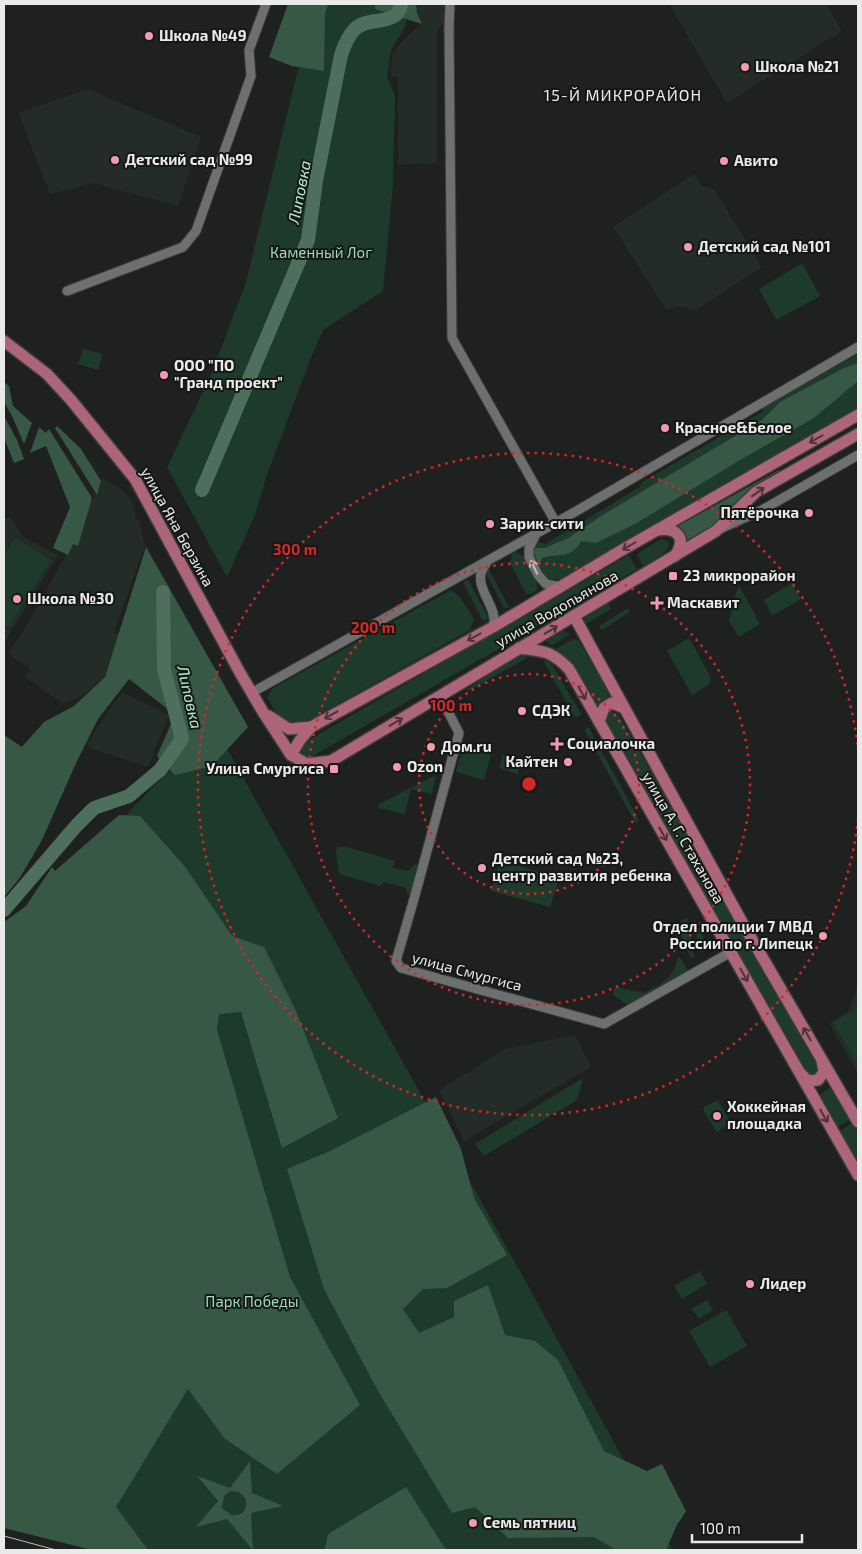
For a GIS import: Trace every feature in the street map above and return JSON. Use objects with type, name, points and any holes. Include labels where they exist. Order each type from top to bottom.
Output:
[{"type":"main road","name":"улица Яна Берзина","points":[[4,341],[47,374],[71,400],[135,479],[263,712],[291,755]]},
{"type":"main road","name":"улица Водопьянова","points":[[858,415],[657,530],[493,627],[311,727],[291,755],[307,764],[331,761],[716,531],[756,492],[858,434]]},
{"type":"main road","points":[[657,530],[670,529],[676,532],[681,543],[675,556]]},
{"type":"main road","name":"улица А. Г. Стаханова","points":[[574,616],[743,924],[858,1122]]},
{"type":"main road","name":"улица А. Г. Стаханова","points":[[519,648],[547,652],[556,656],[569,669],[858,1175]]},
{"type":"main road","points":[[599,722],[604,708],[612,703],[624,708]]},
{"type":"main road","name":"улица Водопьянова","points":[[263,712],[289,729],[311,727]]},
{"type":"main road","points":[[798,1071],[808,1081],[818,1080],[824,1072],[821,1058]]},
{"type":"street","points":[[67,291],[183,247],[196,231],[251,76],[249,50],[266,4]]},
{"type":"street","points":[[450,4],[452,338],[556,523]]},
{"type":"street","points":[[252,692],[556,523],[858,348]]},
{"type":"street","points":[[716,531],[762,510],[858,455]]},
{"type":"street","points":[[536,534],[529,548],[533,565],[538,575],[546,584],[561,587]]},
{"type":"street","points":[[492,559],[481,571],[480,582],[491,610],[493,627]]},
{"type":"street","name":"улица Смургиса","points":[[440,696],[459,734],[396,960],[401,968],[604,1024],[731,952]]},
{"type":"shaded area","points":[[416,4],[445,4],[443,23],[437,31],[437,163],[398,165],[398,77],[391,77],[392,54],[408,35],[422,24],[417,13]]},
{"type":"shaded area","name":"Школа №21","points":[[669,4],[826,4],[842,31],[727,103]]},
{"type":"shaded area","name":"Детский сад №99","points":[[88,89],[201,137],[178,206],[93,183],[50,194],[18,113]]},
{"type":"shaded area","name":"Детский сад №101","points":[[694,174],[702,186],[714,189],[762,267],[696,310],[677,306],[667,310],[613,227]]},
{"type":"shaded area","points":[[102,478],[121,489],[131,499],[136,514],[135,519],[139,520],[145,546],[114,632],[129,637],[120,663],[82,696],[63,704],[25,677],[30,669],[8,654],[27,625],[72,544]]},
{"type":"shaded area","name":"Школа №30","points":[[10,517],[24,537],[58,555],[4,643],[4,519]]},
{"type":"shaded area","points":[[122,692],[169,715],[148,767],[90,748],[87,743]]},
{"type":"shaded area","points":[[858,986],[858,1074],[829,1023],[848,1012]]},
{"type":"shaded area","points":[[575,1035],[591,1067],[464,1141],[439,1090],[505,1049]]},
{"type":"green space","points":[[288,4],[328,4],[325,14],[324,71],[292,66],[269,57]]},
{"type":"green space","name":"Каменный Лог","points":[[314,4],[409,4],[405,27],[391,50],[387,77],[395,95],[393,185],[383,291],[323,330],[267,475],[255,515],[227,577],[167,467],[211,375],[246,282]]},
{"type":"green space","points":[[375,4],[416,4],[417,13],[422,24],[375,9]]},
{"type":"green space","points":[[802,263],[820,296],[776,320],[759,289]]},
{"type":"green space","points":[[83,349],[103,354],[98,370],[78,364]]},
{"type":"green space","points":[[858,354],[858,411],[568,576],[553,580],[541,571],[531,552],[537,541],[545,544],[640,487],[642,482],[762,412],[764,407]]},
{"type":"green space","points":[[858,363],[858,381],[814,418],[740,460],[635,524],[596,543],[581,541],[574,551],[542,558],[539,565],[532,548],[545,548],[568,538],[601,516],[762,420],[780,402],[842,369]]},
{"type":"green space","points":[[4,382],[9,386],[13,406],[32,423],[24,444],[4,402]]},
{"type":"green space","points":[[4,416],[17,440],[24,459],[14,463],[4,438]]},
{"type":"green space","points":[[57,426],[81,449],[101,481],[97,495],[55,428]]},
{"type":"green space","points":[[39,427],[46,433],[49,429],[92,498],[78,546],[73,544],[68,555],[53,548],[70,507],[46,446],[30,453]]},
{"type":"green space","points":[[779,470],[781,472],[747,493],[711,527],[684,542],[676,527]]},
{"type":"green space","name":"Школа №30","points":[[15,538],[51,560],[9,627],[4,624],[4,557]]},
{"type":"green space","points":[[661,539],[667,542],[669,545],[668,549],[643,566],[637,554]]},
{"type":"green space","points":[[146,547],[248,727],[212,766],[175,775],[157,756],[172,721],[169,710],[129,679],[98,719],[41,842],[19,879],[4,897],[4,735],[22,747],[44,722],[74,706],[105,677]]},
{"type":"green space","points":[[516,552],[524,558],[534,574],[537,590],[531,594],[527,594],[524,590],[510,562],[512,554]]},
{"type":"green space","points":[[629,555],[637,569],[313,756],[304,757],[299,753],[300,745]]},
{"type":"green space","points":[[488,568],[508,608],[504,608],[486,573]]},
{"type":"green space","points":[[467,580],[488,617],[486,621],[482,620],[464,584]]},
{"type":"green space","points":[[792,583],[801,599],[772,616],[764,600]]},
{"type":"green space","points":[[740,587],[760,624],[739,637],[729,621],[737,589]]},
{"type":"green space","points":[[451,590],[460,597],[474,619],[470,630],[300,725],[283,720],[276,713],[267,697],[273,688]]},
{"type":"green space","points":[[608,603],[611,609],[584,625],[581,622],[586,617]]},
{"type":"green space","points":[[628,608],[630,612],[602,630],[599,626]]},
{"type":"green space","points":[[563,631],[571,634],[552,645],[546,641]]},
{"type":"green space","points":[[689,638],[710,676],[710,684],[692,695],[667,651]]},
{"type":"green space","points":[[573,639],[578,640],[613,699],[596,708],[570,663],[556,649]]},
{"type":"green space","points":[[526,654],[527,658],[468,691],[467,689],[480,681],[481,677]]},
{"type":"green space","points":[[543,660],[549,662],[554,668],[581,714],[579,717],[573,714]]},
{"type":"green space","name":"Парк Победы","points":[[206,711],[516,1264],[673,1550],[108,1550],[4,930],[129,812],[178,761]]},
{"type":"green space","points":[[609,712],[614,712],[619,716],[819,1063],[819,1073],[815,1077],[805,1074],[608,730],[604,716]]},
{"type":"green space","points":[[586,728],[589,728],[639,820],[636,824],[585,731]]},
{"type":"green space","points":[[463,747],[491,754],[484,780],[456,772]]},
{"type":"green space","points":[[503,754],[517,759],[519,765],[518,774],[499,768]]},
{"type":"green space","points":[[436,775],[432,794],[411,789],[405,814],[378,808],[379,804]]},
{"type":"green space","points":[[119,815],[140,816],[186,868],[232,936],[264,947],[296,1011],[338,1118],[282,1148],[241,1012],[219,1014],[217,1030],[290,1277],[360,1405],[277,1474],[225,1439],[188,1389],[116,1507],[148,1550],[92,1550],[4,1528],[4,922],[26,906],[52,867],[55,871]]},
{"type":"green space","points":[[337,847],[347,847],[395,861],[393,868],[408,871],[415,864],[418,865],[410,895],[407,894],[406,888],[384,882],[380,886],[339,874]]},
{"type":"green space","points":[[500,860],[559,878],[550,907],[491,891]]},
{"type":"green space","points":[[687,917],[694,956],[691,959],[676,925]]},
{"type":"green space","points":[[694,919],[709,947],[701,953],[698,947]]},
{"type":"green space","points":[[679,956],[689,972],[629,1006],[613,995],[615,987],[644,993],[658,986],[670,975]]},
{"type":"green space","points":[[858,1007],[858,1063],[857,1063],[833,1023]]},
{"type":"green space","points":[[583,1078],[577,1100],[484,1156],[475,1144]]},
{"type":"green space","points":[[830,1083],[851,1119],[835,1128],[817,1097],[828,1089]]},
{"type":"green space","points":[[436,1097],[461,1149],[474,1198],[507,1255],[447,1288],[423,1289],[403,1309],[419,1333],[454,1317],[454,1301],[488,1285],[505,1335],[535,1341],[558,1360],[604,1451],[647,1471],[662,1464],[686,1511],[677,1525],[666,1550],[616,1550],[594,1537],[508,1538],[475,1507],[452,1513],[378,1391],[324,1289],[287,1169],[330,1151]]},
{"type":"green space","name":"Хоккейная площадка","points":[[718,1100],[731,1123],[717,1132],[703,1110],[704,1107]]},
{"type":"green space","points":[[854,1122],[858,1131],[858,1169],[837,1133]]},
{"type":"green space","points":[[700,1271],[707,1284],[682,1299],[674,1286]]},
{"type":"green space","points":[[707,1300],[713,1310],[699,1319],[692,1309]]},
{"type":"green space","points":[[726,1310],[747,1346],[710,1367],[689,1331]]},
{"type":"green space","points":[[250,1461],[252,1493],[283,1506],[251,1513],[253,1550],[227,1519],[196,1527],[218,1501],[197,1476],[230,1488]],"holes":[[[230,1491],[239,1492],[245,1498],[245,1509],[238,1515],[231,1515],[222,1508],[224,1496]]]},
{"type":"green space","points":[[406,1487],[446,1550],[325,1550],[328,1534]]},
{"type":"waterway","name":"Липовка","points":[[202,490],[308,240],[316,181],[341,55],[345,44],[356,28],[368,22],[389,19],[395,16],[401,4]]},
{"type":"waterway","name":"Липовка","points":[[4,910],[76,826],[94,808],[129,796],[160,770],[182,739],[164,669],[163,592]]},
{"type":"tram line","points":[[4,1536],[56,1550]]},
{"type":"place","name":"Школа №49","points":[[149,36]]},
{"type":"place","name":"Школа №21","points":[[745,67]]},
{"type":"place","name":"Детский сад №99","points":[[115,160]]},
{"type":"place","name":"Авито","points":[[724,161]]},
{"type":"place","name":"Детский сад №101","points":[[688,247]]},
{"type":"place","name":"ООО \"ПО \"Гранд проект\"","points":[[164,375]]},
{"type":"place","name":"Красное&Белое","points":[[665,428]]},
{"type":"place","name":"Пятёрочка","points":[[809,513]]},
{"type":"place","name":"Зарик-сити","points":[[490,524]]},
{"type":"place","name":"23 микрорайон","points":[[673,576]]},
{"type":"place","name":"Школа №30","points":[[17,599]]},
{"type":"place","name":"Маскавит","points":[[657,603]]},
{"type":"place","name":"СДЭК","points":[[522,711]]},
{"type":"place","name":"Социалочка","points":[[557,744]]},
{"type":"place","name":"Дом.ru","points":[[431,747]]},
{"type":"place","name":"Кайтен","points":[[568,762]]},
{"type":"place","name":"Ozon","points":[[397,767]]},
{"type":"place","name":"Улица Смургиса","points":[[334,769]]},
{"type":"place","name":"Детский сад №23, центр развития ребенка","points":[[482,868]]},
{"type":"place","name":"Отдел полиции 7 МВД России по г. Липецк","points":[[823,936]]},
{"type":"place","name":"Хоккейная площадка","points":[[717,1116]]},
{"type":"place","name":"Лидер","points":[[750,1284]]},
{"type":"place","name":"Семь пятниц","points":[[473,1523]]},
{"type":"district","name":"15-Й МИКРОРАЙОН","points":[[623,95]]}]
